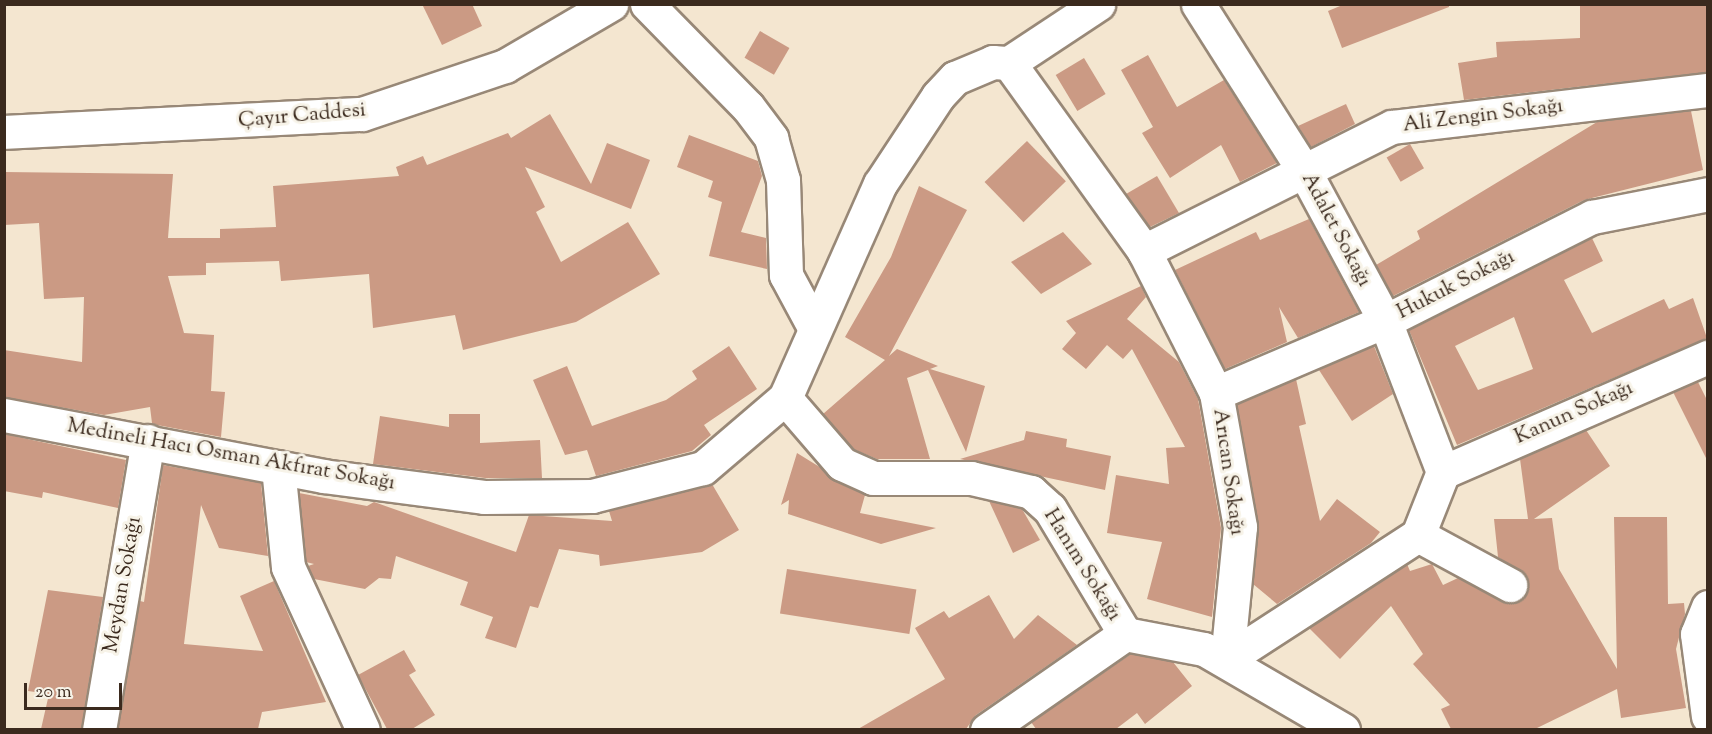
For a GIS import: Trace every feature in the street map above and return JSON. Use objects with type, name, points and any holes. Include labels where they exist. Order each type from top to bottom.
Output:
[{"type":"street","name":"Çayır Caddesi","points":[[4,132],[362,114],[505,66],[611,4]]},
{"type":"street","points":[[647,4],[748,107],[771,138],[783,180],[786,275],[814,327]]},
{"type":"street","name":"Medineli Hacı Osman Akfırat Sokağı","points":[[4,415],[278,467],[484,497],[592,496],[703,468],[785,398],[814,327],[880,184],[938,96],[975,68],[1009,63],[1098,4]]},
{"type":"street","name":"Adalet Sokağı","points":[[1198,4],[1306,174],[1385,321],[1443,472]]},
{"type":"street","name":"Arıcan Sokağı","points":[[1009,63],[1144,251],[1216,393],[1240,527],[1227,659]]},
{"type":"street","name":"Ali Zengin Sokağı","points":[[1144,251],[1306,174],[1392,127],[1707,90]]},
{"type":"street","name":"Hukuk Sokağı","points":[[1216,393],[1385,321],[1592,217],[1705,200]]},
{"type":"street","name":"Kanun Sokağı","points":[[1443,472],[1707,357]]},
{"type":"street","name":"Hanım Sokağı","points":[[785,398],[842,464],[873,478],[971,478],[1031,492],[1050,509],[1125,634]]},
{"type":"street","name":"Meydan Sokağı","points":[[99,729],[148,441]]},
{"type":"street","points":[[278,467],[288,567],[363,729]]},
{"type":"street","points":[[1227,659],[1418,536],[1443,472]]},
{"type":"street","points":[[1418,536],[1510,585]]},
{"type":"street","points":[[1707,607],[1697,634],[1707,716]]},
{"type":"street","points":[[1001,726],[1125,634],[1204,649],[1227,659],[1343,729]]},
{"type":"building","points":[[422,4],[472,4],[482,26],[442,45]]},
{"type":"building","points":[[1345,4],[1449,4],[1449,7],[1342,48],[1328,11]]},
{"type":"building","points":[[1580,4],[1707,4],[1707,72],[1464,100],[1458,63],[1497,57],[1496,42],[1580,38]]},
{"type":"building","points":[[760,31],[789,48],[774,75],[744,58]]},
{"type":"building","points":[[1148,55],[1177,107],[1224,80],[1277,163],[1240,182],[1221,145],[1170,178],[1142,133],[1153,127],[1121,70]]},
{"type":"building","points":[[1084,58],[1106,94],[1077,111],[1056,75]]},
{"type":"building","points":[[1346,104],[1355,124],[1311,147],[1298,126]]},
{"type":"building","points":[[1691,111],[1703,170],[1584,200],[1393,296],[1376,265],[1420,239],[1417,231],[1597,122]]},
{"type":"building","points":[[550,114],[591,184],[607,143],[650,160],[631,209],[525,167],[545,207],[536,212],[561,262],[628,222],[660,274],[576,322],[463,350],[455,315],[373,328],[369,274],[281,281],[279,261],[206,263],[206,275],[168,276],[184,333],[214,335],[211,391],[225,392],[221,437],[152,423],[150,407],[104,415],[4,397],[4,350],[82,362],[84,297],[44,299],[39,223],[4,225],[4,172],[173,174],[168,238],[220,238],[220,229],[276,227],[273,186],[399,176],[396,167],[423,156],[427,165],[508,133],[511,138]]},
{"type":"building","points":[[689,135],[758,161],[762,176],[741,232],[766,238],[767,269],[709,256],[722,202],[708,197],[713,181],[677,167]]},
{"type":"building","points":[[1027,141],[1066,181],[1023,222],[985,182]]},
{"type":"building","points":[[1410,144],[1424,168],[1401,182],[1387,158]]},
{"type":"building","points":[[1157,176],[1179,213],[1150,227],[1126,194]]},
{"type":"building","points":[[919,186],[967,210],[889,356],[897,349],[938,366],[930,369],[985,386],[966,452],[928,370],[907,378],[930,459],[877,459],[853,449],[823,414],[885,360],[845,337],[891,257]]},
{"type":"building","points":[[1309,219],[1359,312],[1298,338],[1279,307],[1287,342],[1225,369],[1175,270],[1256,232],[1260,240]]},
{"type":"building","points":[[1063,232],[1092,264],[1041,294],[1011,262]]},
{"type":"building","points":[[1592,238],[1603,261],[1564,280],[1592,333],[1664,299],[1669,309],[1693,298],[1707,338],[1457,445],[1409,330]],"holes":[[[1514,317],[1533,369],[1478,390],[1455,346]]]},
{"type":"building","points":[[1141,286],[1146,297],[1127,319],[1179,362],[1198,399],[1221,528],[1212,617],[1147,599],[1162,542],[1107,533],[1116,475],[1169,484],[1166,448],[1185,447],[1132,349],[1123,359],[1107,345],[1086,369],[1062,349],[1076,333],[1066,321]]},
{"type":"building","points":[[729,346],[757,389],[704,425],[711,435],[692,451],[596,476],[587,450],[565,455],[533,380],[567,366],[592,426],[666,400],[697,379],[692,371]]},
{"type":"building","points":[[1374,346],[1393,394],[1352,421],[1319,370]]},
{"type":"building","points":[[1296,379],[1306,424],[1299,426],[1320,521],[1337,499],[1380,532],[1371,543],[1277,604],[1253,584],[1258,524],[1237,404]]},
{"type":"building","points":[[1698,382],[1707,400],[1707,460],[1673,392]]},
{"type":"building","points":[[449,414],[480,414],[480,443],[540,440],[542,478],[485,478],[373,464],[380,416],[449,427]]},
{"type":"building","points":[[1586,430],[1610,466],[1534,519],[1552,518],[1559,569],[1617,669],[1614,517],[1667,517],[1668,604],[1684,603],[1685,614],[1676,649],[1686,708],[1621,718],[1617,689],[1535,729],[1451,729],[1441,709],[1450,705],[1413,664],[1423,654],[1391,606],[1340,659],[1309,628],[1407,564],[1410,571],[1432,564],[1443,585],[1458,578],[1502,602],[1520,601],[1527,593],[1526,576],[1498,557],[1494,519],[1528,519],[1520,459]]},
{"type":"building","points":[[1026,431],[1067,439],[1066,447],[1111,456],[1105,490],[960,459],[1024,440]]},
{"type":"building","points":[[4,434],[126,460],[118,508],[43,492],[42,498],[4,491]]},
{"type":"building","points":[[797,453],[865,495],[860,513],[936,528],[881,544],[788,514],[789,500],[781,505]]},
{"type":"building","points":[[163,465],[261,483],[268,556],[219,548],[201,505],[184,644],[263,651],[240,596],[274,581],[326,702],[262,712],[258,729],[118,729],[140,601],[144,602]]},
{"type":"building","points":[[712,484],[739,530],[702,552],[600,566],[599,555],[559,549],[538,608],[530,606],[516,648],[485,638],[493,617],[460,605],[468,582],[396,556],[391,579],[379,578],[365,589],[314,579],[308,566],[314,564],[306,562],[299,493],[367,506],[374,502],[516,552],[529,515],[612,521],[609,511]]},
{"type":"building","points":[[989,501],[1022,509],[1040,540],[1013,553]]},
{"type":"building","points":[[787,569],[916,589],[909,634],[780,613]]},
{"type":"building","points":[[48,590],[103,597],[81,729],[41,729],[49,694],[28,691]]},
{"type":"building","points":[[989,595],[1014,639],[1038,615],[1077,645],[976,715],[966,729],[858,729],[945,679],[915,628],[944,611],[949,618]]},
{"type":"building","points":[[404,650],[416,671],[409,675],[435,715],[412,729],[387,729],[358,675]]},
{"type":"building","points":[[1131,654],[1173,662],[1192,686],[1145,724],[1137,713],[1116,729],[1036,729],[1031,722]]}]
